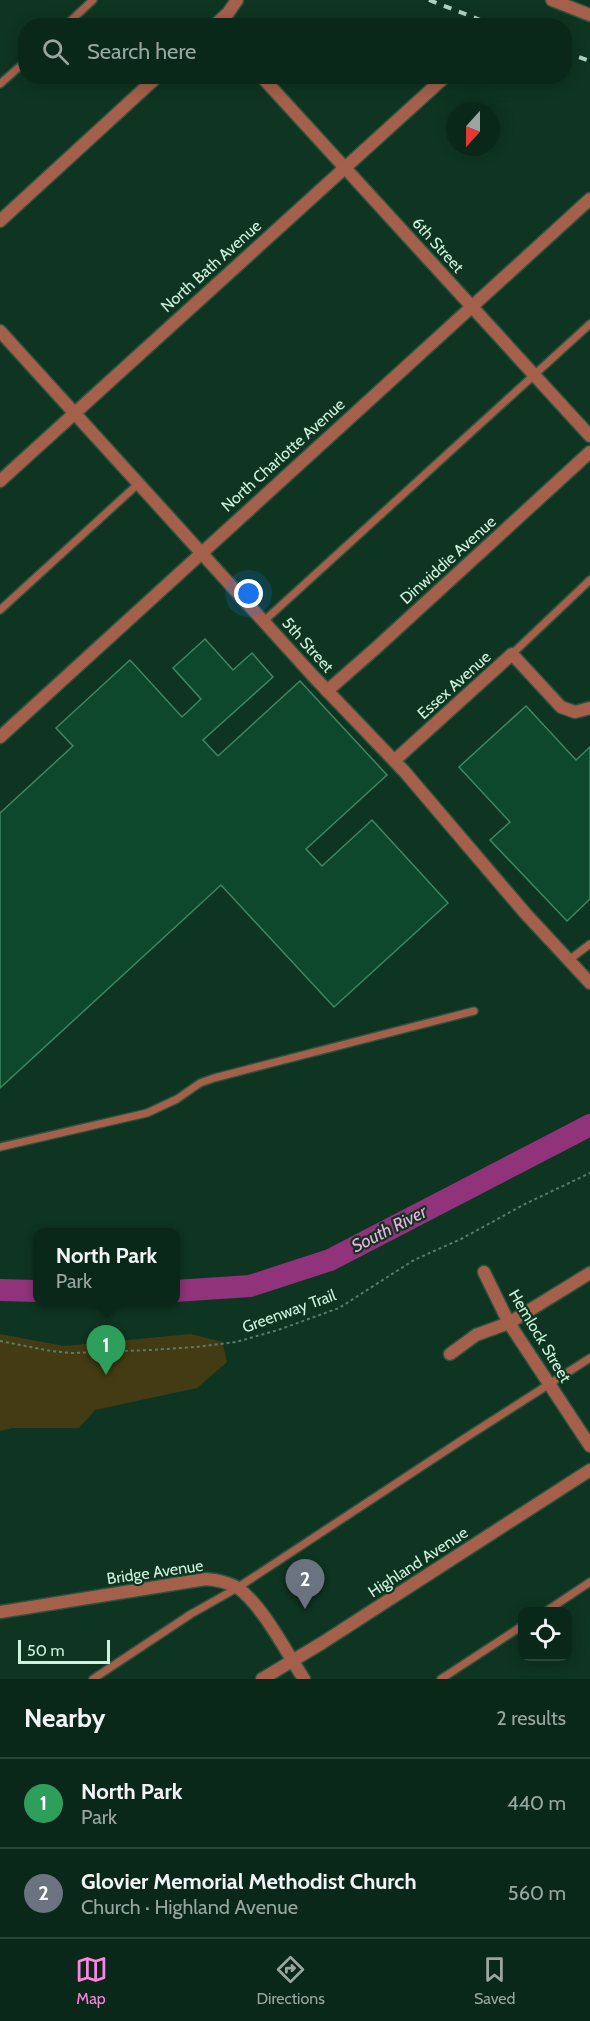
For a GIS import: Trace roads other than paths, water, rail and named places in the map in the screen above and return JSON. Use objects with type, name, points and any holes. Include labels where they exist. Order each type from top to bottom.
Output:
[{"type":"street","points":[[223,18],[237,0]]},
{"type":"street","points":[[552,0],[590,15]]},
{"type":"street","points":[[0,220],[149,84]]},
{"type":"street","name":"6th Street","points":[[268,84],[590,436]]},
{"type":"street","name":"North Bath Avenue","points":[[0,481],[437,84]]},
{"type":"street","name":"North Charlotte Avenue","points":[[0,736],[590,199]]},
{"type":"street","name":"5th Street","points":[[0,331],[327,691],[395,760],[525,913],[590,983]]},
{"type":"street","name":"Dinwiddie Avenue","points":[[327,691],[590,452]]},
{"type":"street","name":"Essex Avenue","points":[[395,760],[512,654],[561,707],[575,712],[590,708]]},
{"type":"street","name":"Hemlock Street","points":[[484,1272],[509,1323],[590,1446]]},
{"type":"street","points":[[450,1354],[476,1335],[509,1323],[590,1273]]},
{"type":"street","name":"Highland Avenue","points":[[262,1679],[590,1470]]},
{"type":"street","name":"Bridge Avenue","points":[[0,1612],[206,1580],[219,1580],[237,1588],[257,1607],[304,1679]]},
{"type":"lane","points":[[73,18],[93,0]]},
{"type":"lane","points":[[0,84],[18,68]]},
{"type":"lane","points":[[264,621],[472,434],[590,324]]},
{"type":"lane","points":[[0,610],[138,484]]},
{"type":"lane","points":[[512,654],[590,580]]},
{"type":"lane","points":[[569,960],[590,944]]},
{"type":"lane","points":[[0,1147],[147,1113],[177,1099],[200,1083],[214,1078],[474,1011]]},
{"type":"lane","points":[[93,1679],[590,1358]]},
{"type":"lane","points":[[551,1607],[590,1582]]},
{"type":"lane","points":[[441,1679],[518,1629]]},
{"type":"waterway","name":"South River","points":[[180,1291],[250,1286],[330,1260],[590,1125]]},
{"type":"waterway","name":"South River","points":[[0,1290],[33,1291]]},
{"type":"railway","points":[[429,0],[475,18]]},
{"type":"railway","points":[[572,55],[590,61]]},
{"type":"place","name":"North Park","points":[[106,1375]]},
{"type":"place","name":"Glovier Memorial Methodist Church","points":[[305,1609]]}]
